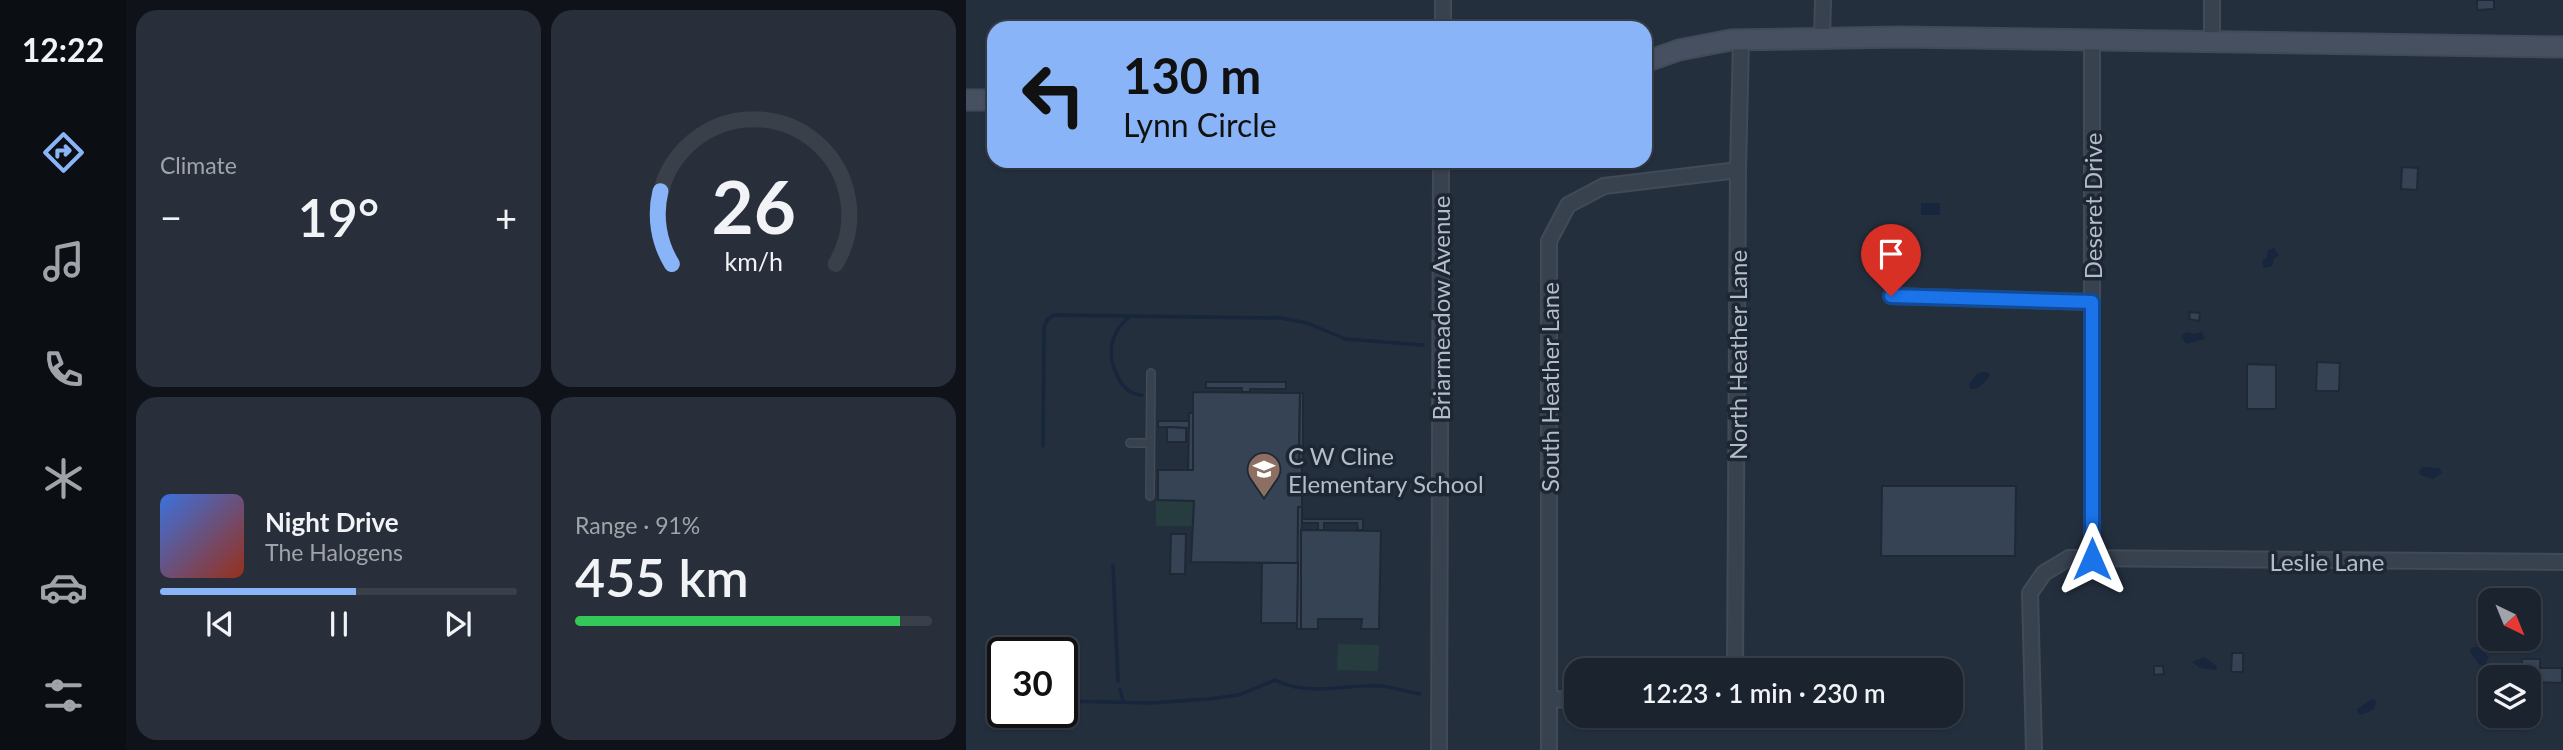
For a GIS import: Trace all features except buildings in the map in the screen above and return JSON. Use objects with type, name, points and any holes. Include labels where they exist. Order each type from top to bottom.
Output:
[{"type":"street","points":[[1443,0],[1443,21]]},
{"type":"street","points":[[1822,39],[1823,0]]},
{"type":"street","points":[[2212,0],[2212,42]]},
{"type":"street","points":[[1652,60],[1679,50],[1741,40],[1900,37],[2563,47]]},
{"type":"street","name":"North Heather Lane","points":[[1735,658],[1741,40]]},
{"type":"street","name":"Deseret Drive","points":[[2092,40],[2092,559]]},
{"type":"street","points":[[966,100],[987,100]]},
{"type":"street","name":"Briarmeadow Avenue","points":[[1439,750],[1441,168]]},
{"type":"street","name":"South Heather Lane","points":[[1549,750],[1549,240],[1568,205],[1604,186],[1738,170]]},
{"type":"street","points":[[1891,296],[2092,302]]},
{"type":"street","points":[[2034,750],[2030,593],[2044,573],[2068,558],[2092,559]]},
{"type":"street","name":"Leslie Lane","points":[[2092,559],[2563,562]]},
{"type":"street","points":[[1549,699],[1564,700]]},
{"type":"lane","points":[[1150,496],[1151,373]]},
{"type":"lane","points":[[1130,443],[1150,443]]},
{"type":"green space","points":[[1156,500],[1194,501],[1192,526],[1156,526]]},
{"type":"green space","points":[[1338,644],[1379,645],[1378,671],[1337,670]]},
{"type":"water","points":[[1921,203],[1940,203],[1940,215],[1921,215]]},
{"type":"water","points":[[2274,248],[2279,255],[2272,266],[2264,268],[2262,261],[2267,257],[2268,250]]},
{"type":"water","points":[[2186,332],[2202,332],[2205,339],[2186,344],[2181,336]]},
{"type":"water","points":[[1978,373],[1990,374],[1987,379],[1980,387],[1971,389],[1969,384]]},
{"type":"water","points":[[2423,467],[2439,468],[2442,473],[2433,479],[2420,475],[2419,471]]},
{"type":"water","points":[[2471,647],[2477,647],[2478,651],[2489,657],[2485,665],[2479,665],[2470,652]]},
{"type":"water","points":[[2204,657],[2217,666],[2216,670],[2200,668],[2192,662]]},
{"type":"water","points":[[2372,699],[2376,701],[2374,709],[2362,715],[2358,714],[2357,709]]},
{"type":"waterway","points":[[1043,446],[1044,328],[1047,320],[1054,315],[1281,318],[1307,323],[1345,339],[1423,345]]},
{"type":"waterway","points":[[1129,317],[1114,338],[1112,362],[1126,388],[1142,395]]},
{"type":"waterway","points":[[1113,566],[1118,681]]},
{"type":"waterway","points":[[1078,701],[1151,703],[1208,699],[1239,695],[1275,680],[1301,688],[1381,686],[1420,694]]},
{"type":"waterway","points":[[1120,689],[1123,702]]},
{"type":"place","name":"C W Cline Elementary School","points":[[1264,499]]},
{"type":"route","points":[[1891,296],[2092,302],[2092,559]]}]
